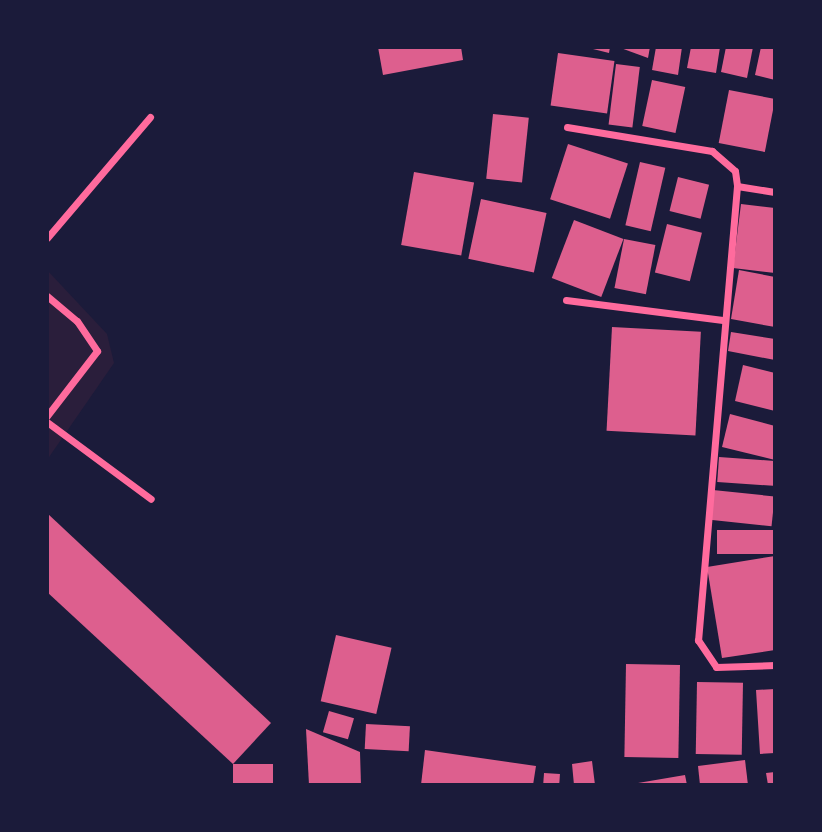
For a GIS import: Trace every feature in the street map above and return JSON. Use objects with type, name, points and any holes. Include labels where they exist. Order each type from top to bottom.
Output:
[{"type":"street","points":[[47,238],[150,117]]},
{"type":"street","points":[[567,127],[712,151],[735,171],[737,186],[723,320],[698,640],[716,667],[775,665]]},
{"type":"street","points":[[737,186],[775,192]]},
{"type":"street","points":[[47,296],[77,321],[97,351],[47,416]]},
{"type":"street","points":[[566,300],[723,320]]},
{"type":"street","points":[[47,422],[151,499]]},
{"type":"shaded area","points":[[47,270],[107,334],[114,363],[47,460]]},
{"type":"building","points":[[378,47],[461,47],[463,60],[383,75]]},
{"type":"building","points":[[585,47],[610,47],[609,53]]},
{"type":"building","points":[[618,47],[650,47],[648,58]]},
{"type":"building","points":[[656,47],[682,47],[678,75],[652,70]]},
{"type":"building","points":[[691,47],[720,47],[716,73],[687,68]]},
{"type":"building","points":[[726,47],[753,47],[747,78],[721,72]]},
{"type":"building","points":[[761,47],[775,47],[775,80],[755,75]]},
{"type":"building","points":[[558,53],[614,61],[607,113],[551,105]]},
{"type":"building","points":[[616,64],[640,67],[632,127],[609,125]]},
{"type":"building","points":[[652,80],[685,87],[675,133],[642,126]]},
{"type":"building","points":[[729,90],[775,99],[765,152],[719,143]]},
{"type":"building","points":[[493,114],[529,118],[522,182],[486,179]]},
{"type":"building","points":[[568,144],[628,163],[610,219],[550,199]]},
{"type":"building","points":[[640,162],[665,168],[651,231],[625,225]]},
{"type":"building","points":[[414,172],[474,183],[461,255],[401,245]]},
{"type":"building","points":[[678,177],[709,185],[701,219],[670,211]]},
{"type":"building","points":[[481,199],[547,213],[534,273],[468,259]]},
{"type":"building","points":[[741,204],[775,208],[775,273],[733,268]]},
{"type":"building","points":[[574,220],[623,239],[601,297],[552,278]]},
{"type":"building","points":[[667,224],[702,233],[690,281],[655,273]]},
{"type":"building","points":[[624,239],[655,245],[646,294],[614,288]]},
{"type":"building","points":[[739,270],[775,277],[775,327],[731,319]]},
{"type":"building","points":[[612,327],[701,332],[695,436],[607,431]]},
{"type":"building","points":[[731,332],[775,339],[775,360],[728,351]]},
{"type":"building","points":[[743,365],[775,373],[775,411],[735,401]]},
{"type":"building","points":[[730,414],[775,426],[775,460],[722,447]]},
{"type":"building","points":[[719,457],[775,461],[773,486],[717,482]]},
{"type":"building","points":[[713,490],[775,496],[772,526],[710,520]]},
{"type":"building","points":[[47,513],[271,723],[233,764],[47,592]]},
{"type":"building","points":[[717,530],[775,530],[775,554],[717,554]]},
{"type":"building","points":[[775,556],[775,650],[722,658],[707,567]]},
{"type":"building","points":[[336,635],[392,648],[376,714],[321,701]]},
{"type":"building","points":[[626,664],[680,665],[678,758],[624,757]]},
{"type":"building","points":[[697,682],[743,683],[742,755],[696,754]]},
{"type":"building","points":[[775,689],[775,753],[760,754],[756,690]]},
{"type":"building","points":[[329,711],[354,718],[348,739],[323,732]]},
{"type":"building","points":[[366,724],[410,726],[409,751],[365,749]]},
{"type":"building","points":[[306,729],[360,752],[361,785],[309,785]]},
{"type":"building","points":[[425,750],[536,766],[533,785],[421,785]]},
{"type":"building","points":[[745,760],[748,785],[700,785],[698,766]]},
{"type":"building","points":[[592,761],[595,785],[574,785],[572,764]]},
{"type":"building","points":[[233,764],[273,764],[273,785],[233,785]]},
{"type":"building","points":[[775,772],[775,785],[768,785],[766,773]]},
{"type":"building","points":[[544,773],[560,774],[559,785],[543,785]]},
{"type":"building","points":[[685,775],[687,785],[638,785],[638,783]]}]
